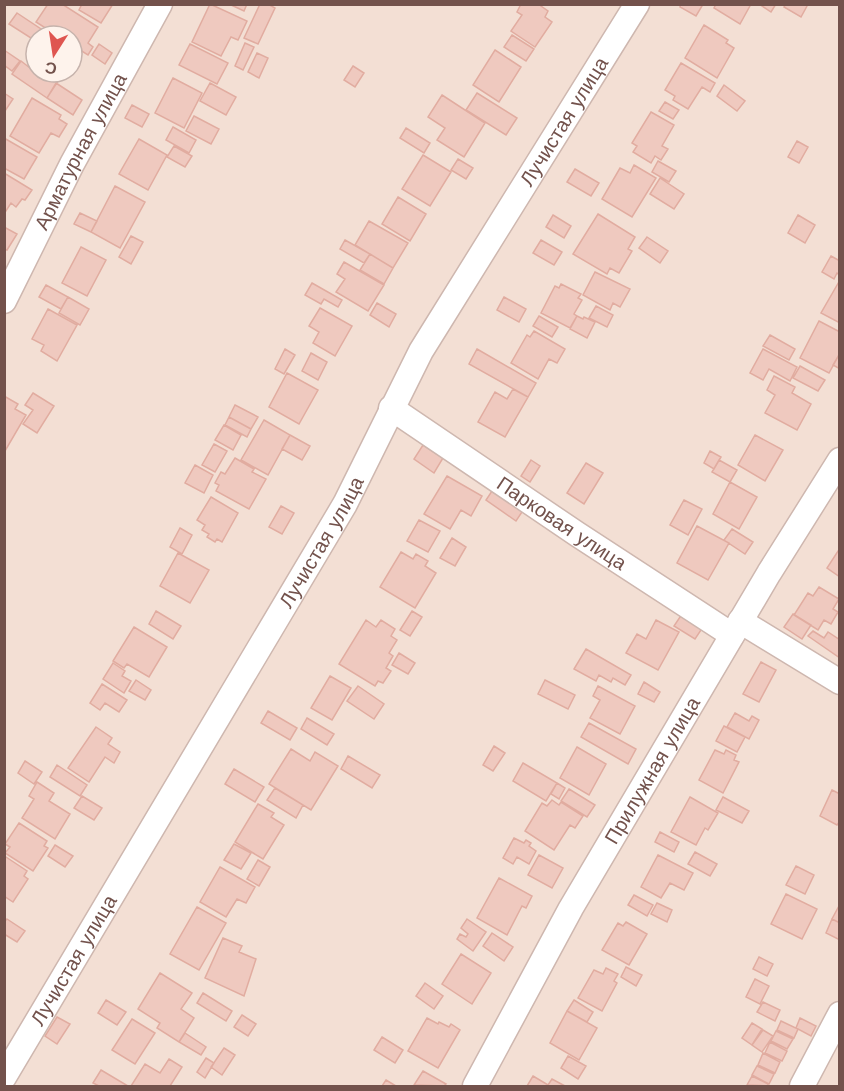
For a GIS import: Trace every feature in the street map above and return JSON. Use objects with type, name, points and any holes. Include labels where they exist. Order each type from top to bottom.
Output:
[{"type":"street","name":"Арматурная улица","points":[[4,301],[72,164],[160,4]]},
{"type":"street","name":"Лучистая улица","points":[[4,1077],[345,504],[421,351],[637,4]]},
{"type":"street","name":"Парковая улица","points":[[391,408],[577,534],[736,628],[840,682]]},
{"type":"street","name":"Прилужная улица","points":[[475,1086],[571,908],[736,628],[840,460]]},
{"type":"street","points":[[802,1086],[840,1014]]},
{"type":"shaded area","points":[[5,5],[839,5],[839,1086],[5,1086]]},
{"type":"building","points":[[48,4],[62,4],[98,27],[88,43],[93,47],[88,55],[84,52],[84,24],[39,24],[36,22]]},
{"type":"building","points":[[82,4],[113,4],[101,23],[79,10]]},
{"type":"building","points":[[210,4],[247,21],[238,40],[231,37],[221,56],[192,42]]},
{"type":"building","points":[[229,4],[247,4],[244,11]]},
{"type":"building","points":[[260,4],[268,4],[275,8],[258,44],[244,38]]},
{"type":"building","points":[[521,4],[538,4],[548,11],[545,17],[552,22],[535,47],[511,31],[522,15],[517,12]]},
{"type":"building","points":[[681,4],[702,6],[696,16],[680,7]]},
{"type":"building","points":[[716,4],[751,4],[740,24],[714,8]]},
{"type":"building","points":[[759,4],[776,4],[771,12]]},
{"type":"building","points":[[786,4],[807,6],[801,17],[784,7]]},
{"type":"building","points":[[17,13],[34,24],[24,24],[24,34],[9,24]]},
{"type":"building","points":[[704,25],[728,40],[726,43],[734,48],[717,78],[685,58]]},
{"type":"building","points":[[512,35],[534,49],[526,61],[504,47]]},
{"type":"building","points":[[245,43],[254,47],[243,70],[235,66]]},
{"type":"building","points":[[99,44],[112,53],[105,64],[92,55]]},
{"type":"building","points":[[190,44],[228,63],[217,84],[179,65]]},
{"type":"building","points":[[4,50],[20,61],[12,71],[4,65]]},
{"type":"building","points":[[495,50],[521,67],[499,102],[473,85]]},
{"type":"building","points":[[257,53],[268,58],[259,78],[248,72]]},
{"type":"building","points":[[21,61],[24,63],[24,82],[12,74]]},
{"type":"building","points":[[681,63],[715,83],[710,92],[702,87],[688,109],[673,100],[675,96],[665,90]]},
{"type":"building","points":[[353,66],[364,73],[355,87],[344,80]]},
{"type":"building","points":[[173,78],[202,93],[184,128],[155,113]]},
{"type":"building","points":[[210,83],[236,97],[226,115],[200,101]]},
{"type":"building","points":[[27,84],[56,84],[47,98]]},
{"type":"building","points":[[58,84],[82,100],[73,115],[47,98]]},
{"type":"building","points":[[724,85],[745,101],[737,111],[717,96]]},
{"type":"building","points":[[4,93],[13,99],[5,111],[4,111]]},
{"type":"building","points":[[477,93],[517,118],[506,135],[466,110]]},
{"type":"building","points":[[442,95],[485,123],[464,157],[437,140],[445,128],[428,117]]},
{"type":"building","points":[[32,98],[61,115],[59,119],[67,124],[59,137],[51,133],[39,153],[10,136]]},
{"type":"building","points":[[665,102],[679,110],[673,119],[659,111]]},
{"type":"building","points":[[132,105],[149,114],[142,127],[125,118]]},
{"type":"building","points":[[651,112],[674,125],[662,146],[668,149],[661,160],[655,156],[651,163],[633,152],[637,146],[632,143]]},
{"type":"building","points":[[194,116],[219,129],[211,144],[186,131]]},
{"type":"building","points":[[173,127],[196,140],[189,153],[166,140]]},
{"type":"building","points":[[406,128],[430,143],[424,153],[400,138]]},
{"type":"building","points":[[4,138],[37,157],[24,179],[4,168]]},
{"type":"building","points":[[139,139],[167,155],[148,190],[119,174]]},
{"type":"building","points":[[797,141],[808,147],[799,163],[788,157]]},
{"type":"building","points":[[174,146],[192,156],[185,167],[167,157]]},
{"type":"building","points":[[423,155],[451,172],[430,206],[402,189]]},
{"type":"building","points":[[458,159],[473,168],[466,179],[451,170]]},
{"type":"building","points":[[658,161],[676,171],[669,182],[652,172]]},
{"type":"building","points":[[634,165],[656,178],[632,217],[602,199],[620,168],[630,173]]},
{"type":"building","points":[[575,169],[599,183],[591,196],[567,182]]},
{"type":"building","points":[[4,173],[32,190],[16,207],[11,203],[4,214]]},
{"type":"building","points":[[660,178],[684,194],[674,209],[650,194]]},
{"type":"building","points":[[115,186],[145,202],[120,248],[91,232]]},
{"type":"building","points":[[398,197],[426,214],[410,241],[382,224]]},
{"type":"building","points":[[80,213],[97,221],[91,232],[74,224]]},
{"type":"building","points":[[598,214],[635,237],[628,249],[632,251],[619,273],[610,268],[607,274],[573,254]]},
{"type":"building","points":[[553,215],[571,226],[564,238],[546,227]]},
{"type":"building","points":[[798,215],[815,225],[805,243],[788,233]]},
{"type":"building","points":[[369,221],[408,243],[393,268],[355,245]]},
{"type":"building","points":[[4,227],[17,234],[7,250],[4,249]]},
{"type":"building","points":[[131,236],[143,242],[131,264],[119,257]]},
{"type":"building","points":[[647,237],[668,251],[660,263],[639,248]]},
{"type":"building","points":[[345,240],[370,254],[364,263],[340,249]]},
{"type":"building","points":[[541,240],[562,252],[554,265],[533,253]]},
{"type":"building","points":[[81,247],[106,260],[87,296],[62,283]]},
{"type":"building","points":[[370,254],[393,268],[384,284],[360,270]]},
{"type":"building","points":[[831,256],[840,261],[840,275],[837,273],[834,279],[822,272]]},
{"type":"building","points":[[344,262],[384,285],[368,311],[336,292],[345,279],[337,274]]},
{"type":"building","points":[[595,272],[630,289],[620,307],[613,303],[610,310],[583,295]]},
{"type":"building","points":[[840,280],[840,323],[821,313]]},
{"type":"building","points":[[312,283],[342,300],[338,307],[324,299],[321,304],[305,295]]},
{"type":"building","points":[[561,284],[581,294],[578,298],[582,300],[574,314],[577,316],[570,328],[541,313],[555,286],[559,288]]},
{"type":"building","points":[[46,285],[68,297],[61,309],[39,297]]},
{"type":"building","points":[[68,297],[89,309],[80,325],[59,313]]},
{"type":"building","points":[[504,297],[526,309],[519,322],[497,310]]},
{"type":"building","points":[[377,303],[396,314],[389,327],[370,315]]},
{"type":"building","points":[[596,306],[613,315],[607,327],[589,318]]},
{"type":"building","points":[[320,308],[352,326],[335,356],[313,343],[319,332],[309,326]]},
{"type":"building","points":[[48,309],[77,325],[57,361],[41,351],[44,345],[32,339]]},
{"type":"building","points":[[539,316],[558,327],[552,337],[533,326]]},
{"type":"building","points":[[577,316],[595,322],[587,338],[570,329]]},
{"type":"building","points":[[819,321],[840,332],[840,353],[829,373],[800,358]]},
{"type":"building","points":[[534,331],[565,349],[557,363],[549,359],[538,379],[511,363],[527,335],[530,337]]},
{"type":"building","points":[[770,335],[795,349],[789,360],[763,346]]},
{"type":"building","points":[[285,349],[295,355],[284,374],[275,369]]},
{"type":"building","points":[[477,349],[536,383],[528,397],[469,364]]},
{"type":"building","points":[[763,349],[797,367],[790,381],[769,369],[763,380],[750,373]]},
{"type":"building","points":[[311,353],[327,362],[318,380],[302,371]]},
{"type":"building","points":[[840,353],[840,369],[833,365]]},
{"type":"building","points":[[800,366],[825,380],[818,391],[793,378]]},
{"type":"building","points":[[287,373],[318,390],[299,424],[269,407]]},
{"type":"building","points":[[774,376],[795,387],[792,393],[811,404],[797,430],[765,413],[775,395],[767,390]]},
{"type":"building","points":[[513,389],[528,397],[505,437],[478,422],[495,392],[507,399]]},
{"type":"building","points":[[33,393],[54,406],[37,433],[23,424],[33,410],[25,405]]},
{"type":"building","points":[[4,396],[18,404],[15,409],[26,415],[5,451]]},
{"type":"building","points":[[235,405],[258,417],[251,429],[229,417]]},
{"type":"building","points":[[229,417],[251,429],[247,437],[225,425]]},
{"type":"building","points":[[264,420],[290,435],[268,475],[241,460]]},
{"type":"building","points":[[224,425],[241,435],[233,450],[215,440]]},
{"type":"building","points":[[290,435],[310,446],[302,460],[282,449]]},
{"type":"building","points":[[755,435],[783,450],[765,481],[738,465]]},
{"type":"building","points":[[214,444],[227,451],[215,472],[202,465]]},
{"type":"building","points":[[423,445],[443,458],[434,473],[414,459]]},
{"type":"building","points":[[710,451],[721,457],[714,469],[704,463]]},
{"type":"building","points":[[235,458],[254,469],[252,472],[266,479],[249,509],[216,491],[219,485],[215,483],[221,472],[225,474]]},
{"type":"building","points":[[531,460],[540,466],[530,482],[521,476]]},
{"type":"building","points":[[719,460],[737,470],[730,482],[712,472]]},
{"type":"building","points":[[586,463],[603,473],[584,504],[567,493]]},
{"type":"building","points":[[195,465],[213,475],[204,493],[185,483]]},
{"type":"building","points":[[447,476],[482,496],[471,516],[461,510],[450,529],[424,514]]},
{"type":"building","points":[[730,482],[757,497],[739,529],[713,514]]},
{"type":"building","points":[[494,488],[524,509],[516,521],[486,500]]},
{"type":"building","points":[[211,497],[238,513],[222,542],[217,539],[215,542],[207,537],[209,534],[202,530],[205,525],[197,520]]},
{"type":"building","points":[[684,500],[702,509],[688,535],[670,525]]},
{"type":"building","points":[[281,506],[294,513],[282,534],[269,527]]},
{"type":"building","points":[[419,520],[440,531],[428,552],[407,541]]},
{"type":"building","points":[[697,526],[729,543],[708,580],[677,563]]},
{"type":"building","points":[[180,528],[192,535],[182,554],[170,547]]},
{"type":"building","points":[[732,529],[753,542],[745,554],[724,540]]},
{"type":"building","points":[[452,538],[466,547],[455,566],[440,558]]},
{"type":"building","points":[[840,548],[840,577],[827,568]]},
{"type":"building","points":[[401,552],[413,559],[416,554],[428,561],[425,566],[436,573],[415,608],[380,587]]},
{"type":"building","points":[[178,553],[209,570],[190,603],[160,586]]},
{"type":"building","points":[[819,587],[839,599],[833,609],[838,612],[831,624],[824,620],[818,630],[794,615],[808,593],[813,596]]},
{"type":"building","points":[[156,611],[181,626],[173,639],[149,624]]},
{"type":"building","points":[[412,611],[422,617],[410,636],[400,630]]},
{"type":"building","points":[[682,614],[703,627],[695,639],[674,626]]},
{"type":"building","points":[[793,614],[811,625],[802,639],[784,627]]},
{"type":"building","points":[[366,620],[376,627],[381,620],[395,629],[391,636],[397,640],[389,653],[393,656],[386,668],[391,671],[383,683],[378,681],[375,686],[339,664]]},
{"type":"building","points":[[656,620],[679,632],[658,670],[626,653],[637,634],[646,639]]},
{"type":"building","points":[[134,627],[167,647],[149,677],[127,664],[124,668],[113,661]]},
{"type":"building","points":[[813,631],[824,638],[828,632],[840,640],[840,658],[808,636]]},
{"type":"building","points":[[586,649],[631,675],[625,685],[613,678],[611,682],[599,675],[596,681],[574,669]]},
{"type":"building","points":[[399,653],[415,663],[408,674],[392,665]]},
{"type":"building","points":[[761,662],[776,670],[759,702],[743,694]]},
{"type":"building","points":[[113,663],[125,671],[122,676],[131,681],[124,693],[103,679]]},
{"type":"building","points":[[330,676],[351,688],[332,720],[311,708]]},
{"type":"building","points":[[136,680],[151,690],[145,700],[129,691]]},
{"type":"building","points":[[545,680],[575,695],[568,709],[538,694]]},
{"type":"building","points":[[644,682],[660,692],[654,702],[638,694]]},
{"type":"building","points":[[102,684],[127,700],[119,712],[105,703],[100,710],[90,703]]},
{"type":"building","points":[[358,686],[384,704],[374,719],[347,701]]},
{"type":"building","points":[[598,686],[635,706],[620,734],[590,718],[600,700],[593,696]]},
{"type":"building","points":[[268,711],[297,728],[290,740],[261,723]]},
{"type":"building","points":[[735,713],[749,721],[752,716],[759,720],[749,739],[727,727]]},
{"type":"building","points":[[307,718],[334,734],[327,745],[301,729]]},
{"type":"building","points":[[589,723],[636,749],[628,764],[581,737]]},
{"type":"building","points":[[724,726],[745,737],[737,752],[716,741]]},
{"type":"building","points":[[96,727],[112,738],[108,744],[120,752],[114,763],[105,757],[89,782],[68,768]]},
{"type":"building","points":[[494,746],[505,753],[493,771],[483,765]]},
{"type":"building","points":[[577,747],[606,764],[589,795],[560,778]]},
{"type":"building","points":[[291,749],[310,761],[315,752],[338,766],[311,810],[269,784]]},
{"type":"building","points":[[715,750],[724,754],[726,750],[736,755],[734,760],[739,762],[723,793],[699,780]]},
{"type":"building","points":[[348,756],[380,775],[372,788],[341,769]]},
{"type":"building","points":[[25,761],[42,772],[34,784],[18,773]]},
{"type":"building","points":[[523,763],[557,783],[546,801],[513,781]]},
{"type":"building","points":[[57,765],[87,785],[80,796],[50,777]]},
{"type":"building","points":[[234,769],[264,787],[255,802],[225,784]]},
{"type":"building","points":[[37,782],[54,793],[49,801],[70,814],[55,839],[22,818],[34,799],[29,796]]},
{"type":"building","points":[[557,783],[565,788],[559,799],[551,794]]},
{"type":"building","points":[[275,788],[303,805],[296,818],[267,800]]},
{"type":"building","points":[[569,789],[595,805],[587,817],[561,801]]},
{"type":"building","points":[[832,790],[840,794],[840,821],[837,825],[820,816]]},
{"type":"building","points":[[82,796],[102,808],[94,820],[74,808]]},
{"type":"building","points":[[690,797],[718,813],[708,830],[705,828],[696,845],[671,832]]},
{"type":"building","points":[[723,797],[749,811],[742,823],[716,810]]},
{"type":"building","points":[[552,800],[559,805],[561,802],[583,816],[575,828],[570,825],[554,850],[525,831],[542,803],[547,806]]},
{"type":"building","points":[[258,804],[274,813],[271,817],[284,825],[263,859],[235,842]]},
{"type":"building","points":[[19,823],[47,841],[44,846],[48,848],[33,871],[5,853],[10,847],[5,844]]},
{"type":"building","points":[[660,832],[679,842],[674,852],[655,842]]},
{"type":"building","points":[[514,838],[524,843],[526,840],[531,843],[529,846],[536,851],[529,864],[517,857],[513,864],[503,858]]},
{"type":"building","points":[[234,844],[251,853],[241,869],[224,860]]},
{"type":"building","points":[[55,845],[73,856],[65,867],[48,856]]},
{"type":"building","points":[[695,852],[717,864],[710,876],[688,864]]},
{"type":"building","points":[[539,855],[563,868],[552,888],[528,875]]},
{"type":"building","points":[[658,855],[693,873],[684,890],[670,883],[661,898],[641,887]]},
{"type":"building","points":[[6,857],[27,871],[24,876],[28,879],[13,902],[4,896],[4,860]]},
{"type":"building","points":[[258,860],[270,867],[259,886],[247,879]]},
{"type":"building","points":[[796,866],[814,875],[805,894],[786,885]]},
{"type":"building","points":[[220,867],[255,887],[246,903],[237,899],[226,917],[200,902]]},
{"type":"building","points":[[499,878],[532,896],[526,908],[522,906],[507,935],[477,918]]},
{"type":"building","points":[[786,894],[817,909],[802,939],[771,924]]},
{"type":"building","points":[[634,895],[653,905],[647,916],[628,905]]},
{"type":"building","points":[[657,903],[672,910],[667,922],[651,914]]},
{"type":"building","points":[[840,904],[840,923],[832,919]]},
{"type":"building","points":[[197,907],[226,923],[199,970],[170,954]]},
{"type":"building","points":[[7,919],[25,931],[17,942],[4,934],[4,922]]},
{"type":"building","points":[[467,919],[486,932],[473,951],[457,939],[460,934],[466,937],[468,934],[461,928]]},
{"type":"building","points":[[832,919],[840,923],[840,940],[826,933]]},
{"type":"building","points":[[626,922],[647,934],[629,965],[602,950],[618,923],[623,926]]},
{"type":"building","points":[[492,933],[513,947],[504,961],[483,946]]},
{"type":"building","points":[[223,938],[242,946],[239,952],[256,959],[244,996],[205,978]]},
{"type":"building","points":[[461,954],[491,973],[472,1004],[442,984]]},
{"type":"building","points":[[759,957],[773,964],[767,976],[753,969]]},
{"type":"building","points":[[626,967],[642,975],[636,986],[621,977]]},
{"type":"building","points":[[606,968],[618,974],[614,981],[617,983],[602,1011],[578,998],[594,970],[603,974]]},
{"type":"building","points":[[160,973],[192,993],[181,1009],[194,1018],[179,1042],[157,1028],[160,1023],[138,1009]]},
{"type":"building","points":[[755,979],[769,986],[760,1004],[746,997]]},
{"type":"building","points":[[425,983],[443,996],[434,1009],[416,996]]},
{"type":"building","points":[[203,993],[232,1011],[226,1021],[197,1003]]},
{"type":"building","points":[[106,1000],[126,1012],[117,1025],[98,1013]]},
{"type":"building","points":[[574,1000],[593,1012],[587,1022],[567,1011]]},
{"type":"building","points":[[763,1002],[780,1010],[775,1021],[757,1012]]},
{"type":"building","points":[[567,1011],[597,1028],[579,1060],[550,1043]]},
{"type":"building","points":[[242,1015],[256,1024],[248,1036],[234,1027]]},
{"type":"building","points":[[57,1017],[70,1024],[57,1044],[45,1036]]},
{"type":"building","points":[[427,1018],[449,1027],[451,1024],[460,1030],[438,1068],[408,1051]]},
{"type":"building","points":[[800,1018],[816,1026],[811,1036],[796,1028]]},
{"type":"building","points":[[132,1019],[155,1033],[135,1064],[112,1050]]},
{"type":"building","points":[[781,1021],[798,1029],[794,1038],[777,1030]]},
{"type":"building","points":[[752,1023],[762,1029],[752,1045],[742,1038]]},
{"type":"building","points":[[763,1030],[773,1036],[762,1052],[752,1045]]},
{"type":"building","points":[[776,1031],[793,1039],[787,1049],[771,1041]]},
{"type":"building","points":[[185,1033],[206,1047],[201,1055],[179,1042]]},
{"type":"building","points":[[382,1037],[403,1050],[395,1063],[374,1050]]},
{"type":"building","points":[[770,1042],[787,1051],[782,1061],[765,1053]]},
{"type":"building","points":[[224,1048],[235,1055],[222,1075],[211,1067]]},
{"type":"building","points":[[763,1053],[780,1062],[775,1073],[758,1065]]},
{"type":"building","points":[[568,1056],[586,1066],[578,1079],[561,1068]]},
{"type":"building","points":[[206,1058],[214,1063],[205,1078],[197,1072]]},
{"type":"building","points":[[169,1059],[182,1067],[170,1086],[131,1086],[145,1064],[160,1073]]},
{"type":"building","points":[[757,1066],[774,1074],[769,1084],[752,1075]]},
{"type":"building","points":[[101,1070],[128,1086],[99,1086],[93,1083]]},
{"type":"building","points":[[423,1071],[446,1084],[444,1086],[414,1085]]},
{"type":"building","points":[[533,1076],[548,1085],[552,1079],[565,1086],[527,1086]]},
{"type":"building","points":[[752,1076],[768,1084],[767,1086],[747,1085]]},
{"type":"building","points":[[386,1080],[396,1086],[382,1086]]}]
